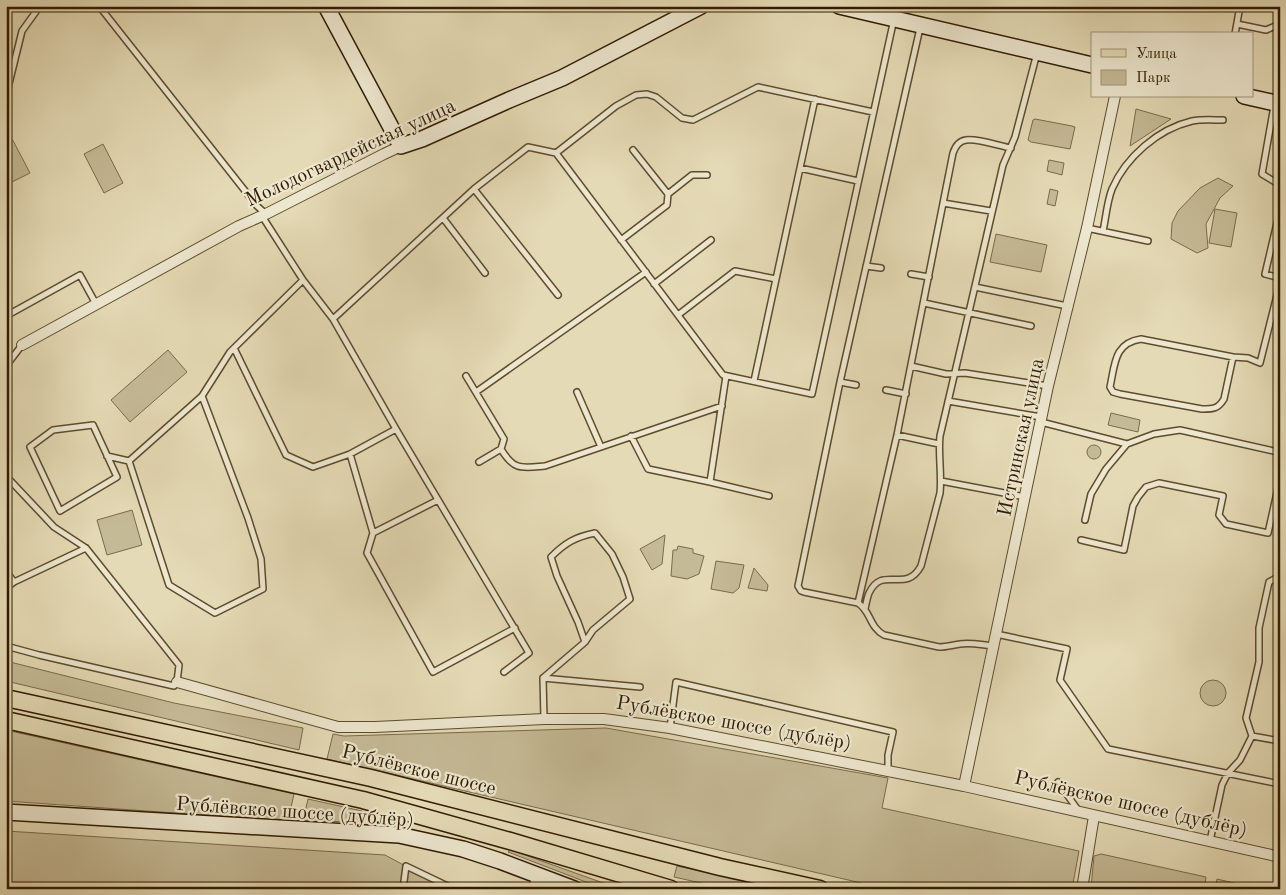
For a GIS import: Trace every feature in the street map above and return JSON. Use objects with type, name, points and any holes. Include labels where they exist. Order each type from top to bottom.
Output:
[{"type":"main road","name":"Рублёвское шоссе","points":[[6,698],[371,778],[720,867],[820,889]]},
{"type":"main road","points":[[6,720],[363,800],[671,889]]},
{"type":"street","points":[[326,6],[401,146]]},
{"type":"street","name":"Молодогвардейская улица","points":[[22,345],[239,226],[401,146],[422,139],[562,78],[701,6]]},
{"type":"street","points":[[840,6],[1091,65]]},
{"type":"street","name":"Истринская улица","points":[[964,786],[1048,386],[1115,98]]},
{"type":"street","points":[[1253,98],[1277,103]]},
{"type":"street","name":"Рублёвское шоссе (дублёр)","points":[[177,682],[338,727],[544,719],[604,719],[670,728],[964,786],[1280,857]]},
{"type":"street","name":"Рублёвское шоссе (дублёр)","points":[[6,812],[399,836],[463,849],[500,861],[536,882],[574,889]]},
{"type":"street","points":[[1082,889],[1094,816]]},
{"type":"lane","points":[[6,96],[22,31],[40,6]]},
{"type":"lane","points":[[99,6],[264,215],[303,280],[333,319],[529,653],[504,672]]},
{"type":"lane","points":[[1236,32],[1240,6]]},
{"type":"lane","points":[[333,319],[474,189],[528,147],[556,154],[723,375],[812,394],[894,18]]},
{"type":"lane","points":[[1237,24],[1266,30],[1280,24]]},
{"type":"lane","points":[[920,25],[840,382],[798,586],[804,592],[858,603],[865,608],[873,626],[884,635],[939,647],[961,643],[993,646]]},
{"type":"lane","points":[[865,608],[869,594],[878,582],[911,578],[917,574],[921,566],[940,492],[939,444],[948,401],[1003,165],[1015,137],[1037,52]]},
{"type":"lane","points":[[556,154],[616,106],[636,95],[648,94],[656,97],[682,118],[694,120],[758,87],[873,112]]},
{"type":"lane","points":[[754,381],[815,99]]},
{"type":"lane","points":[[1277,103],[1262,174],[1280,185]]},
{"type":"lane","points":[[1103,231],[1112,190],[1120,175],[1139,151],[1162,134],[1178,126],[1193,121],[1223,120]]},
{"type":"lane","points":[[858,603],[906,394],[952,153],[960,142],[966,140],[1011,148]]},
{"type":"lane","points":[[621,240],[667,205],[668,194],[633,150]]},
{"type":"lane","points":[[800,168],[858,181]]},
{"type":"lane","points":[[668,194],[692,175],[707,175]]},
{"type":"lane","points":[[474,189],[558,295]]},
{"type":"lane","points":[[943,203],[992,211]]},
{"type":"lane","points":[[1280,210],[1265,274],[1280,278]]},
{"type":"lane","points":[[442,218],[485,273]]},
{"type":"lane","points":[[1086,228],[1148,241]]},
{"type":"lane","points":[[654,284],[711,240]]},
{"type":"lane","points":[[866,266],[881,268]]},
{"type":"lane","points":[[678,315],[735,270],[776,279]]},
{"type":"lane","points":[[476,392],[646,272]]},
{"type":"lane","points":[[911,274],[929,277]]},
{"type":"lane","points":[[6,316],[80,275],[96,304]]},
{"type":"lane","points":[[129,462],[202,396],[230,352],[303,280]]},
{"type":"lane","points":[[1233,357],[1224,399],[1213,409],[1202,410],[1120,394],[1113,392],[1110,386],[1118,352],[1131,341],[1141,340],[1233,357],[1248,358],[1260,363],[1280,283]]},
{"type":"lane","points":[[975,287],[1067,306]]},
{"type":"lane","points":[[924,303],[1031,326]]},
{"type":"lane","points":[[6,366],[22,345]]},
{"type":"lane","points":[[234,348],[286,455],[313,467],[350,454],[396,429]]},
{"type":"lane","points":[[911,366],[946,374],[965,373],[1048,386]]},
{"type":"lane","points":[[466,376],[504,439],[501,449],[479,462]]},
{"type":"lane","points":[[710,482],[726,376]]},
{"type":"lane","points":[[840,382],[856,385]]},
{"type":"lane","points":[[886,390],[906,394]]},
{"type":"lane","points":[[577,392],[601,447]]},
{"type":"lane","points":[[129,462],[169,585],[215,613],[263,588],[260,559],[248,518],[202,396]]},
{"type":"lane","points":[[948,401],[1042,420],[1127,444]]},
{"type":"lane","points":[[501,449],[512,464],[525,468],[545,466],[722,406]]},
{"type":"lane","points":[[93,425],[107,456],[117,477],[60,511],[30,447],[53,430],[93,425]]},
{"type":"lane","points":[[1085,520],[1091,494],[1106,469],[1127,444],[1154,434],[1180,430],[1278,452],[1280,456]]},
{"type":"lane","points":[[897,435],[939,444]]},
{"type":"lane","points":[[632,436],[648,469],[769,496]]},
{"type":"lane","points":[[350,454],[373,533],[367,553],[433,672],[515,628]]},
{"type":"lane","points":[[107,456],[129,462]]},
{"type":"lane","points":[[6,476],[54,527],[86,548],[179,665],[177,682],[174,686],[6,646]]},
{"type":"lane","points":[[1081,540],[1124,550],[1133,506],[1146,487],[1158,483],[1223,496],[1219,516],[1226,524],[1268,533],[1280,479]]},
{"type":"lane","points":[[941,481],[1025,498]]},
{"type":"lane","points":[[373,533],[438,500]]},
{"type":"lane","points":[[543,678],[585,642],[594,630],[630,599],[624,577],[612,554],[594,533],[571,541],[551,557],[585,642]]},
{"type":"lane","points":[[6,588],[14,582],[86,548]]},
{"type":"lane","points":[[6,572],[14,582]]},
{"type":"lane","points":[[1210,841],[1222,785],[1228,773],[1240,760],[1252,736],[1246,718],[1259,662],[1259,628],[1269,582],[1280,576]]},
{"type":"lane","points":[[995,634],[1067,649],[1060,680],[1108,748],[1280,784]]},
{"type":"lane","points":[[543,678],[640,687]]},
{"type":"lane","points":[[543,678],[544,719]]},
{"type":"lane","points":[[670,728],[676,682],[893,732],[888,755],[888,771]]},
{"type":"lane","points":[[1252,736],[1280,741]]},
{"type":"lane","points":[[1058,782],[1080,812]]},
{"type":"lane","points":[[403,889],[406,866],[454,889]]},
{"type":"green space","points":[[1136,109],[1171,119],[1130,146]]},
{"type":"green space","points":[[1033,120],[1075,127],[1070,149],[1028,140]]},
{"type":"green space","points":[[9,133],[30,173],[6,185],[6,134]]},
{"type":"green space","points":[[103,144],[123,183],[104,193],[84,154]]},
{"type":"green space","points":[[1049,160],[1064,163],[1062,175],[1047,171]]},
{"type":"green space","points":[[1218,178],[1233,186],[1220,198],[1206,224],[1208,248],[1197,253],[1171,239],[1172,223],[1178,211],[1200,188]]},
{"type":"green space","points":[[1050,189],[1058,191],[1055,206],[1047,204]]},
{"type":"green space","points":[[1215,209],[1237,213],[1231,247],[1209,243]]},
{"type":"green space","points":[[996,234],[1047,245],[1041,272],[990,262]]},
{"type":"green space","points":[[168,350],[187,372],[130,422],[111,400]]},
{"type":"green space","points":[[1111,413],[1140,420],[1138,432],[1108,425]]},
{"type":"green space","points":[[1094,445],[1099,447],[1101,452],[1099,457],[1094,459],[1089,457],[1087,452],[1089,447]]},
{"type":"green space","points":[[132,510],[142,545],[107,555],[97,520]]},
{"type":"green space","points":[[665,535],[662,564],[652,570],[640,549]]},
{"type":"green space","points":[[678,546],[693,549],[693,553],[704,556],[699,574],[687,579],[671,576],[673,550],[677,550]]},
{"type":"green space","points":[[716,561],[744,565],[739,588],[733,593],[711,589]]},
{"type":"green space","points":[[754,568],[768,585],[767,591],[748,588]]},
{"type":"green space","points":[[6,661],[174,703],[303,728],[299,750],[6,681]]},
{"type":"green space","points":[[1213,680],[1222,684],[1226,693],[1222,702],[1213,706],[1204,702],[1200,693],[1204,684]]},
{"type":"green space","points":[[606,728],[888,778],[882,808],[1079,851],[1072,889],[887,889],[327,759],[333,734],[344,736]]},
{"type":"green space","points":[[6,730],[294,794],[288,821],[6,801]]},
{"type":"green space","points":[[308,799],[362,811],[365,819],[361,822],[303,821]]},
{"type":"green space","points":[[6,831],[385,855],[448,889],[6,889]]},
{"type":"green space","points":[[511,850],[620,889],[604,889],[508,852]]},
{"type":"green space","points":[[1101,854],[1206,877],[1204,889],[1091,888],[1094,856]]},
{"type":"green space","points":[[677,866],[783,889],[728,889],[674,877]]},
{"type":"green space","points":[[1217,879],[1259,889],[1215,889]]}]
